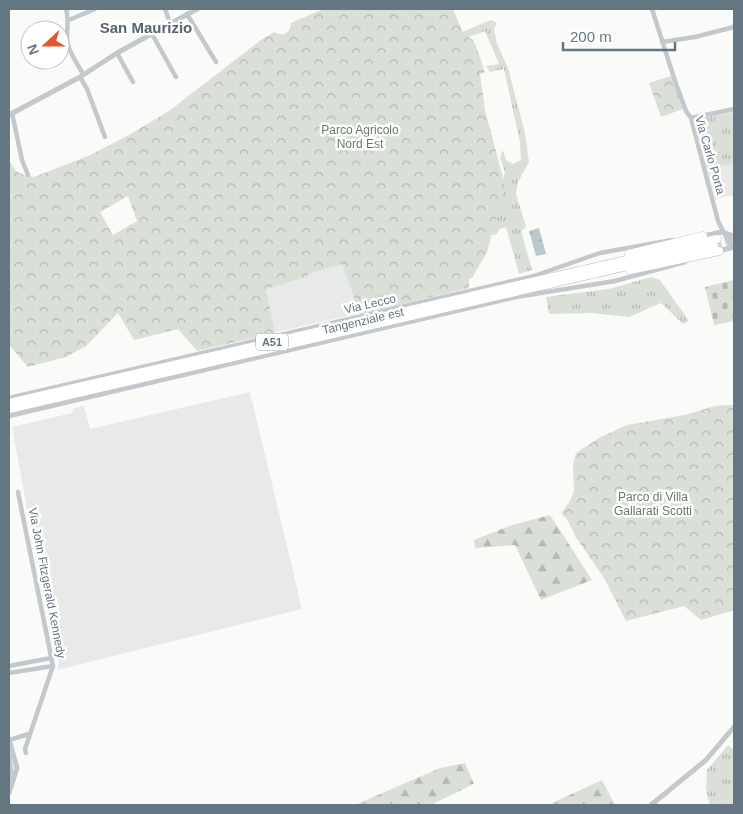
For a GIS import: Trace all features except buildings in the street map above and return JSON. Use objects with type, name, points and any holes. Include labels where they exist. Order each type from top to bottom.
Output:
[{"type":"highway","points":[[565,277],[592,264],[706,235]]},
{"type":"highway","points":[[565,277],[602,276],[717,245]]},
{"type":"highway","name":"Tangenziale est","points":[[9,403],[565,277],[717,245]]},
{"type":"highway","name":"Tangenziale est","points":[[9,409],[565,277]]},
{"type":"street","points":[[70,22],[96,9]]},
{"type":"street","points":[[164,9],[170,24]]},
{"type":"street","points":[[28,175],[22,160],[10,114],[81,76],[117,53],[197,9]]},
{"type":"street","name":"Via Carlo Porta","points":[[652,9],[686,110],[691,118],[718,221],[728,241]]},
{"type":"street","points":[[187,14],[216,62]]},
{"type":"street","points":[[662,42],[695,37],[734,27]]},
{"type":"street","points":[[152,34],[176,77]]},
{"type":"street","points":[[70,48],[105,138]]},
{"type":"street","points":[[117,53],[133,82]]},
{"type":"street","points":[[691,118],[734,109]]},
{"type":"street","points":[[718,221],[733,235],[728,241],[734,246]]},
{"type":"street","points":[[706,235],[717,229],[718,221]]},
{"type":"street","name":"Via Lecco","points":[[9,398],[534,276],[600,253],[722,232],[733,235]]},
{"type":"street","points":[[9,416],[516,297],[615,281],[717,245],[734,246]]},
{"type":"street","name":"Via John Fitzgerald Kennedy","points":[[18,492],[53,666],[29,734],[25,749],[26,753]]},
{"type":"street","points":[[9,666],[51,658]]},
{"type":"street","points":[[9,673],[53,666]]},
{"type":"street","points":[[651,805],[706,760],[734,727]]},
{"type":"street","points":[[9,793],[17,768],[9,740],[29,734]]},
{"type":"street","points":[[9,757],[13,775],[11,787]]},
{"type":"shaded area","points":[[734,164],[734,195],[715,199],[707,169]]},
{"type":"shaded area","points":[[371,248],[396,305],[277,332],[268,328],[264,287]]},
{"type":"shaded area","points":[[250,392],[302,609],[57,670],[59,663],[57,653],[52,645],[12,427],[72,413],[74,408],[84,406],[90,429]]},
{"type":"green space","name":"Parco Agricolo Nord Est","points":[[323,9],[453,9],[464,35],[472,39],[476,46],[485,72],[480,74],[485,110],[505,185],[487,252],[472,278],[469,279],[469,288],[360,314],[342,264],[266,289],[275,333],[197,351],[178,329],[134,340],[118,313],[86,346],[66,357],[28,367],[9,345],[9,161],[16,171],[34,177],[88,156],[129,135],[169,111],[261,40],[274,32],[283,34],[288,32],[291,23]],"holes":[[[128,196],[137,221],[113,235],[100,212]]]},
{"type":"green space","points":[[491,20],[497,23],[494,29],[497,44],[508,68],[525,133],[529,162],[518,182],[516,194],[526,227],[521,231],[532,270],[519,274],[506,227],[500,229],[496,235],[490,234],[505,172],[500,158],[503,150],[506,160],[513,164],[521,160],[520,142],[504,69],[490,72],[486,66],[499,64],[485,31],[461,40],[460,33]]},
{"type":"green space","points":[[671,76],[683,109],[661,117],[649,83]]},
{"type":"green space","points":[[734,112],[734,164],[707,169],[696,123],[700,118]]},
{"type":"green space","points":[[651,277],[660,280],[689,321],[683,324],[661,303],[629,317],[591,313],[549,314],[546,297],[609,289]]},
{"type":"green space","points":[[734,280],[734,321],[714,325],[705,287]]},
{"type":"green space","name":"Parco di Villa Gallarati Scotti","points":[[734,405],[734,610],[701,620],[684,606],[626,621],[604,578],[577,539],[567,519],[561,513],[569,503],[574,491],[573,465],[576,453],[601,437],[627,425],[685,415],[715,406]]},
{"type":"green space","points":[[550,515],[592,580],[541,600],[515,545],[475,548],[474,540],[512,525]]},
{"type":"green space","points":[[728,745],[734,750],[734,805],[710,805],[706,790],[707,770]]},
{"type":"green space","points":[[465,763],[474,784],[431,805],[355,805],[440,768]]},
{"type":"green space","points":[[602,780],[615,805],[548,805]]},
{"type":"water","points":[[539,228],[546,254],[536,256],[529,231]]},
{"type":"tunnel","points":[[714,246],[734,241]]},
{"type":"district","name":"San Maurizio","points":[[146,28]]}]
